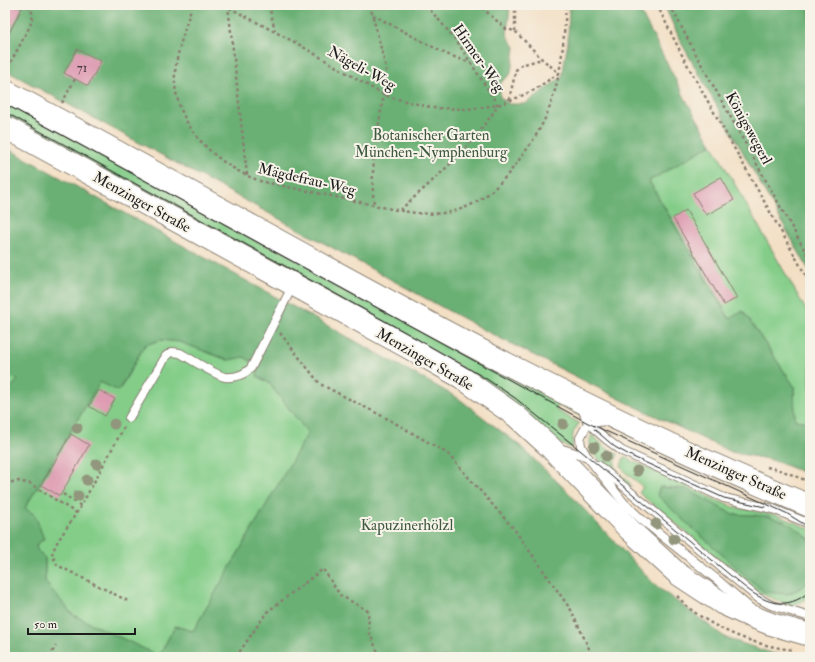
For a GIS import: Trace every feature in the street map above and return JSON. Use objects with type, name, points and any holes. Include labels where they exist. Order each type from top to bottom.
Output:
[{"type":"main road","name":"Menzinger Straße","points":[[5,91],[484,352],[579,401],[748,480],[810,506]]},
{"type":"main road","name":"Menzinger Straße","points":[[5,126],[460,377],[516,416],[550,446],[630,530],[678,574],[722,603],[771,624],[803,643]]},
{"type":"lane","points":[[129,418],[166,356],[172,352],[180,353],[224,377],[236,377],[246,373],[251,368],[294,285]]},
{"type":"lane","points":[[579,401],[588,423],[622,452],[710,492],[734,501],[773,509],[810,524]]},
{"type":"lane","points":[[588,423],[600,421],[620,421]]},
{"type":"lane","points":[[588,423],[580,438],[581,446],[586,455],[624,503],[641,519],[771,624]]},
{"type":"lane","points":[[550,446],[586,455],[758,598],[771,605],[810,617]]},
{"type":"path","points":[[5,74],[33,18],[32,9],[28,5]]},
{"type":"path","name":"Mägdefrau-Weg","points":[[192,5],[175,74],[179,106],[192,129],[205,145],[233,168],[247,176],[283,186],[400,210],[424,213],[450,212],[478,202],[495,189],[515,166],[536,136],[552,102],[559,72],[564,41],[566,5]]},
{"type":"path","name":"Nägeli-Weg","points":[[224,5],[275,32],[384,95],[434,108],[467,109],[509,101],[534,90],[559,72]]},
{"type":"path","points":[[269,5],[275,32]]},
{"type":"path","points":[[370,5],[386,68],[384,95],[374,159],[374,205]]},
{"type":"path","name":"Hirmer-Weg","points":[[400,210],[463,151],[478,134],[498,104],[456,40],[426,5]]},
{"type":"path","points":[[479,5],[506,29],[515,31],[542,59],[559,72]]},
{"type":"path","points":[[514,5],[515,31]]},
{"type":"path","points":[[657,5],[683,57],[810,283]]},
{"type":"path","name":"Königswegerl","points":[[670,5],[701,65],[810,260]]},
{"type":"path","points":[[228,6],[247,176]]},
{"type":"path","points":[[373,14],[446,54],[471,63]]},
{"type":"path","points":[[509,101],[516,70],[521,64],[542,59]]},
{"type":"path","points":[[61,106],[75,79]]},
{"type":"path","points":[[273,325],[320,384],[388,419],[447,453],[514,529],[572,610],[592,657]]},
{"type":"path","points":[[128,601],[57,565],[52,554],[56,544],[76,513],[129,418]]},
{"type":"path","points":[[5,483],[19,481],[31,484],[76,513]]},
{"type":"path","points":[[63,494],[80,506]]},
{"type":"path","points":[[236,657],[267,612],[323,569],[340,595],[368,611],[370,632],[380,657]]},
{"type":"path","points":[[672,592],[693,611],[731,634],[773,648],[803,643]]},
{"type":"path","points":[[49,657],[56,646]]},
{"type":"green space","name":"Botanischer Garten München-Nymphenburg","points":[[5,5],[510,5],[507,35],[515,47],[510,75],[500,83],[500,97],[509,104],[525,104],[562,77],[568,41],[569,5],[637,5],[686,100],[712,144],[649,181],[729,319],[743,311],[794,386],[795,420],[810,422],[810,475],[772,460],[731,452],[624,401],[484,330],[5,70]]},
{"type":"green space","points":[[664,5],[810,5],[810,272],[682,44]]},
{"type":"green space","points":[[5,98],[578,408],[582,416],[559,404],[556,410],[579,423],[573,433],[572,448],[563,445],[5,118]]},
{"type":"green space","points":[[712,144],[810,317],[810,422],[795,420],[794,386],[743,311],[730,319],[649,181]]},
{"type":"green space","name":"Kapuzinerhölzl","points":[[5,147],[458,398],[519,445],[565,489],[656,586],[726,638],[771,653],[799,657],[5,657],[5,394],[18,380],[5,374]],"holes":[[[161,340],[180,342],[228,360],[244,357],[259,366],[257,376],[269,383],[308,433],[193,631],[175,626],[159,656],[73,615],[45,582],[45,558],[37,550],[36,545],[44,539],[35,515],[25,508],[100,382],[118,391],[145,345]]]},
{"type":"green space","points":[[161,340],[180,342],[228,360],[244,357],[259,366],[257,376],[269,383],[308,433],[193,631],[175,626],[159,656],[73,615],[45,582],[45,558],[37,550],[36,545],[44,539],[25,508],[100,382],[119,391],[145,345]]},
{"type":"green space","points":[[5,374],[19,380],[5,394]]},
{"type":"green space","points":[[592,435],[606,448],[618,454],[615,467],[617,472],[627,480],[631,488],[603,464],[594,453],[590,444]]},
{"type":"green space","points":[[624,457],[721,502],[737,508],[777,515],[810,529],[810,540],[799,530],[767,516],[732,514],[686,489],[660,487],[657,494],[679,516],[764,592],[788,594],[801,588],[810,580],[810,597],[790,606],[758,592],[639,493],[642,486],[626,473],[621,466]]},
{"type":"green space","points":[[660,487],[686,489],[732,514],[767,516],[786,522],[799,530],[810,540],[810,580],[801,588],[788,594],[764,592],[657,495]]},
{"type":"building","points":[[5,5],[16,5],[22,8],[5,41]]},
{"type":"building","points":[[77,49],[101,61],[88,86],[64,73]]},
{"type":"building","points":[[721,177],[734,200],[706,215],[693,193]]},
{"type":"building","points":[[686,210],[737,298],[724,305],[673,218]]},
{"type":"building","points":[[99,390],[115,399],[105,416],[89,406]]},
{"type":"building","points":[[71,434],[89,445],[60,496],[41,485]]},
{"type":"tram line","points":[[5,104],[588,423],[786,513],[810,528]]},
{"type":"tram line","points":[[5,112],[405,332],[485,378],[515,398],[742,585],[758,596],[775,603],[783,603],[792,602],[801,598],[810,591]]},
{"type":"tram line","points":[[594,429],[615,447],[633,457],[724,498],[765,507]]}]
